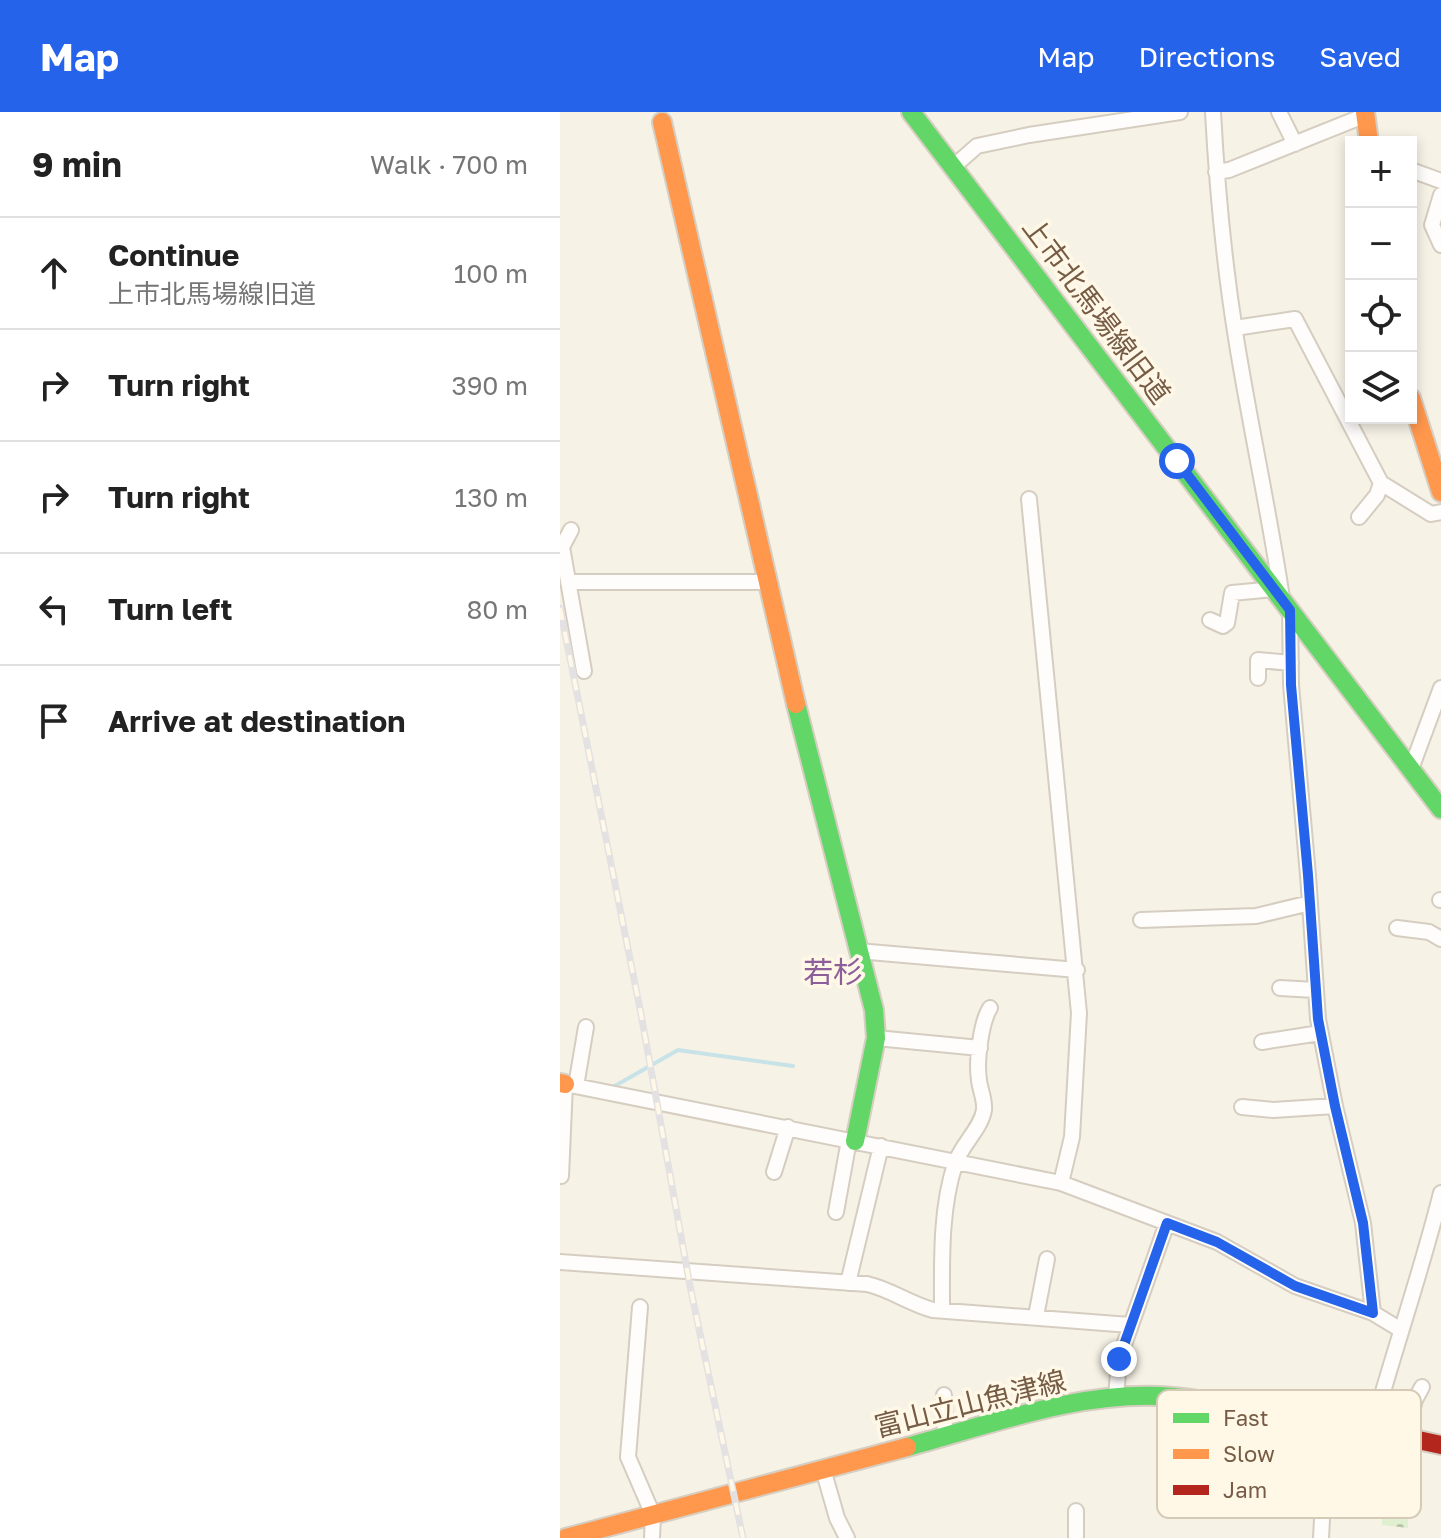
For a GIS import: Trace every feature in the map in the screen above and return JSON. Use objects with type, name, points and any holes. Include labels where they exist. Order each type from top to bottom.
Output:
[{"type":"street","name":"上市北馬場線旧道","points":[[911,112],[1441,809]]},
{"type":"street","points":[[953,167],[977,146],[1180,112]]},
{"type":"street","points":[[1213,112],[1223,250],[1266,493],[1291,663],[1320,1033],[1363,1223],[1373,1313]]},
{"type":"street","points":[[1279,112],[1295,144]]},
{"type":"street","points":[[1216,172],[1229,170],[1365,114],[1368,136]]},
{"type":"street","points":[[662,122],[766,582],[826,832],[874,1010],[876,1038],[836,1212]]},
{"type":"street","points":[[1417,172],[1441,181]]},
{"type":"street","points":[[1441,195],[1432,225],[1441,245]]},
{"type":"street","points":[[1235,328],[1295,319],[1381,483],[1431,514],[1441,512]]},
{"type":"street","points":[[1417,417],[1441,492]]},
{"type":"street","points":[[1359,517],[1377,495],[1381,483]]},
{"type":"street","points":[[1029,499],[1077,970],[1079,1013],[1072,1137],[1061,1183]]},
{"type":"street","points":[[571,530],[562,547],[584,671]]},
{"type":"street","points":[[568,582],[766,582]]},
{"type":"street","points":[[1210,620],[1223,626],[1227,623],[1232,593],[1282,599]]},
{"type":"street","points":[[1258,678],[1258,660],[1291,663]]},
{"type":"street","points":[[1411,769],[1441,688]]},
{"type":"street","points":[[1141,920],[1256,916],[1310,903]]},
{"type":"street","points":[[1397,928],[1429,932],[1441,939]]},
{"type":"street","points":[[858,951],[1077,970]]},
{"type":"street","points":[[1280,988],[1315,990]]},
{"type":"street","points":[[942,1311],[948,1193],[956,1161],[983,1114],[984,1100],[978,1078],[983,1018],[990,1008]]},
{"type":"street","points":[[561,1176],[567,1084],[586,1027]]},
{"type":"street","points":[[1262,1042],[1320,1033]]},
{"type":"street","points":[[876,1038],[980,1048]]},
{"type":"street","points":[[567,1084],[1061,1183],[1217,1242],[1295,1286],[1373,1313],[1401,1330]]},
{"type":"street","points":[[1242,1107],[1273,1110],[1335,1106]]},
{"type":"street","points":[[774,1172],[788,1127]]},
{"type":"street","points":[[848,1283],[881,1146]]},
{"type":"street","points":[[1384,1390],[1424,1263],[1441,1193]]},
{"type":"street","points":[[1116,1398],[1119,1359],[1167,1223]]},
{"type":"street","points":[[1036,1316],[1047,1259]]},
{"type":"street","points":[[560,1262],[879,1286],[910,1304],[942,1311],[1130,1325]]},
{"type":"street","points":[[640,1307],[628,1457],[653,1515],[652,1538]]},
{"type":"street","points":[[944,1395],[945,1437]]},
{"type":"street","name":"富山立山魚津線","points":[[566,1538],[1057,1407],[1116,1398],[1157,1397]]},
{"type":"street","name":"富山立山魚津線","points":[[1421,1441],[1441,1445]]},
{"type":"street","points":[[823,1469],[837,1518],[847,1538]]},
{"type":"street","points":[[1076,1511],[1076,1538]]},
{"type":"street","points":[[1321,1538],[1323,1518]]},
{"type":"green space","points":[[1382,1518],[1408,1518],[1408,1528],[1382,1525]]},
{"type":"waterway","points":[[613,1087],[678,1050],[793,1066]]},
{"type":"railway","points":[[560,608],[641,1014],[690,1286],[743,1538]]},
{"type":"traffic: fast","points":[[911,112],[1441,809]]},
{"type":"traffic: fast","points":[[796,704],[874,1010],[876,1038],[855,1141]]},
{"type":"traffic: fast","points":[[907,1447],[1072,1403],[1157,1397]]},
{"type":"traffic: slow","points":[[1365,112],[1368,136]]},
{"type":"traffic: slow","points":[[662,122],[796,704]]},
{"type":"traffic: slow","points":[[1417,417],[1441,492]]},
{"type":"traffic: slow","points":[[560,1083],[565,1084]]},
{"type":"traffic: slow","points":[[566,1538],[907,1447]]},
{"type":"traffic: jam","points":[[1421,1441],[1441,1445]]},
{"type":"district","name":"若杉","points":[[833,972]]},
{"type":"route","points":[[1119,1359],[1167,1223],[1217,1242],[1295,1286],[1373,1313],[1363,1223],[1318,1019],[1291,685],[1290,610],[1177,461]]}]
